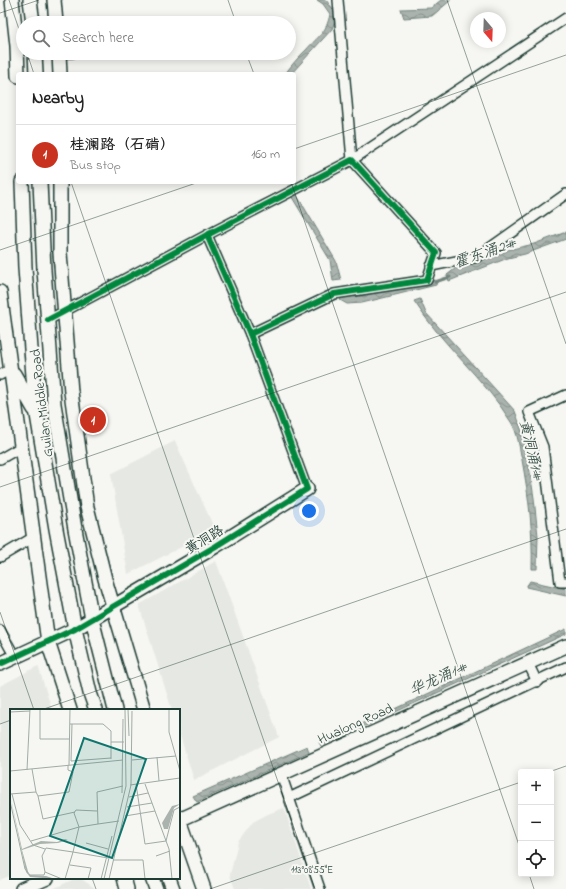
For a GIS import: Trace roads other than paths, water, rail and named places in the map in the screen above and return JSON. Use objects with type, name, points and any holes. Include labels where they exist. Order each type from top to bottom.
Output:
[{"type":"main road","points":[[12,0],[16,37]]},
{"type":"main road","points":[[30,0],[32,16]]},
{"type":"main road","points":[[54,0],[55,16]]},
{"type":"main road","points":[[17,60],[18,72]]},
{"type":"main road","points":[[36,60],[36,72]]},
{"type":"main road","points":[[60,60],[60,72]]},
{"type":"main road","name":"Guilan Middle Road","points":[[22,184],[25,268],[37,414],[56,529],[75,629],[90,693],[96,709]]},
{"type":"main road","name":"Guilan Middle Road","points":[[40,184],[44,270],[54,404],[92,619],[116,709]]},
{"type":"main road","points":[[60,184],[60,253],[71,392],[87,507],[113,607],[144,709]]},
{"type":"main road","points":[[0,292],[5,372],[21,447],[48,642],[70,709]]},
{"type":"main road","points":[[5,372],[37,414]]},
{"type":"main road","name":"黄洞路","points":[[0,664],[75,629],[216,546],[307,490]]},
{"type":"main road","name":"Hualong Road","points":[[180,819],[566,646]]},
{"type":"main road","points":[[180,822],[204,889]]},
{"type":"main road","points":[[22,889],[44,879]]},
{"type":"main road","points":[[124,879],[127,889]]},
{"type":"main road","points":[[152,879],[156,889]]},
{"type":"main road","points":[[169,879],[173,889]]},
{"type":"street","points":[[250,334],[334,294],[426,280],[436,253],[352,160],[338,0]]},
{"type":"street","points":[[48,320],[352,160],[566,18]]},
{"type":"street","points":[[431,266],[477,258],[566,194]]},
{"type":"street","points":[[207,235],[250,334],[307,490]]},
{"type":"street","points":[[566,395],[529,412],[543,448],[560,582],[566,582]]},
{"type":"street","points":[[0,459],[21,447]]},
{"type":"street","points":[[0,557],[34,538]]},
{"type":"street","points":[[0,630],[15,657]]},
{"type":"street","points":[[528,663],[536,682]]},
{"type":"street","points":[[289,798],[566,668]]},
{"type":"street","points":[[281,774],[320,889]]},
{"type":"water","points":[[317,0],[326,0],[333,9],[336,18],[332,29],[293,72],[287,72],[324,30],[330,14],[323,4]]},
{"type":"water","points":[[441,0],[451,0],[432,16],[404,18],[401,9],[431,8]]},
{"type":"water","points":[[295,192],[336,261],[341,280],[333,281],[330,260],[290,194]]},
{"type":"water","points":[[566,232],[566,239],[525,254],[508,258],[449,281],[447,275],[456,268],[501,254],[508,250],[534,244]]},
{"type":"water","points":[[435,280],[437,281],[436,285],[362,303],[347,304],[340,300],[345,294],[355,297]]},
{"type":"water","points":[[420,299],[426,313],[515,411],[526,447],[534,498],[538,536],[537,569],[532,569],[532,541],[529,501],[517,435],[511,422],[500,406],[425,317],[414,301]]},
{"type":"water","points":[[530,581],[566,589],[566,596],[526,587]]},
{"type":"water","points":[[566,629],[566,634],[321,746],[319,742],[391,711]]},
{"type":"water","points":[[307,746],[309,752],[197,802],[193,796]]},
{"type":"waterway","name":"霍东涌2#","points":[[435,282],[450,277]]},
{"type":"place","name":"桂澜路（石𬒔）","points":[[93,420]]},
{"type":"water label","name":"黄洞涌1#","points":[[532,450]]},
{"type":"water label","name":"华龙涌1#","points":[[438,678]]}]
